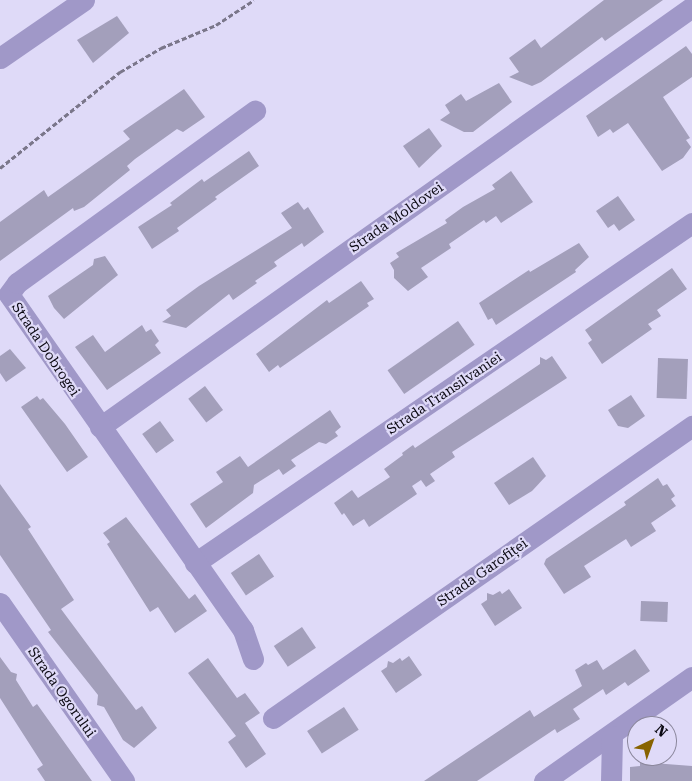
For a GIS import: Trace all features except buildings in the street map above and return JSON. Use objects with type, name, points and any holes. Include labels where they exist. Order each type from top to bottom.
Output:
[{"type":"street","points":[[0,58],[81,1]]},
{"type":"street","name":"Strada Moldovei","points":[[100,427],[692,7]]},
{"type":"street","name":"Strada Dobrogei","points":[[253,659],[244,630],[195,563],[9,294],[17,283],[254,111]]},
{"type":"street","name":"Strada Transilvaniei","points":[[195,563],[692,223]]},
{"type":"street","name":"Strada Garofiței","points":[[273,718],[692,426]]},
{"type":"street","name":"Strada Ogorului","points":[[0,603],[124,781]]},
{"type":"street","points":[[544,781],[612,736],[692,677]]},
{"type":"street","points":[[611,781],[612,736]]},
{"type":"path","points":[[0,168],[120,72],[161,48],[216,25],[254,0]]}]
